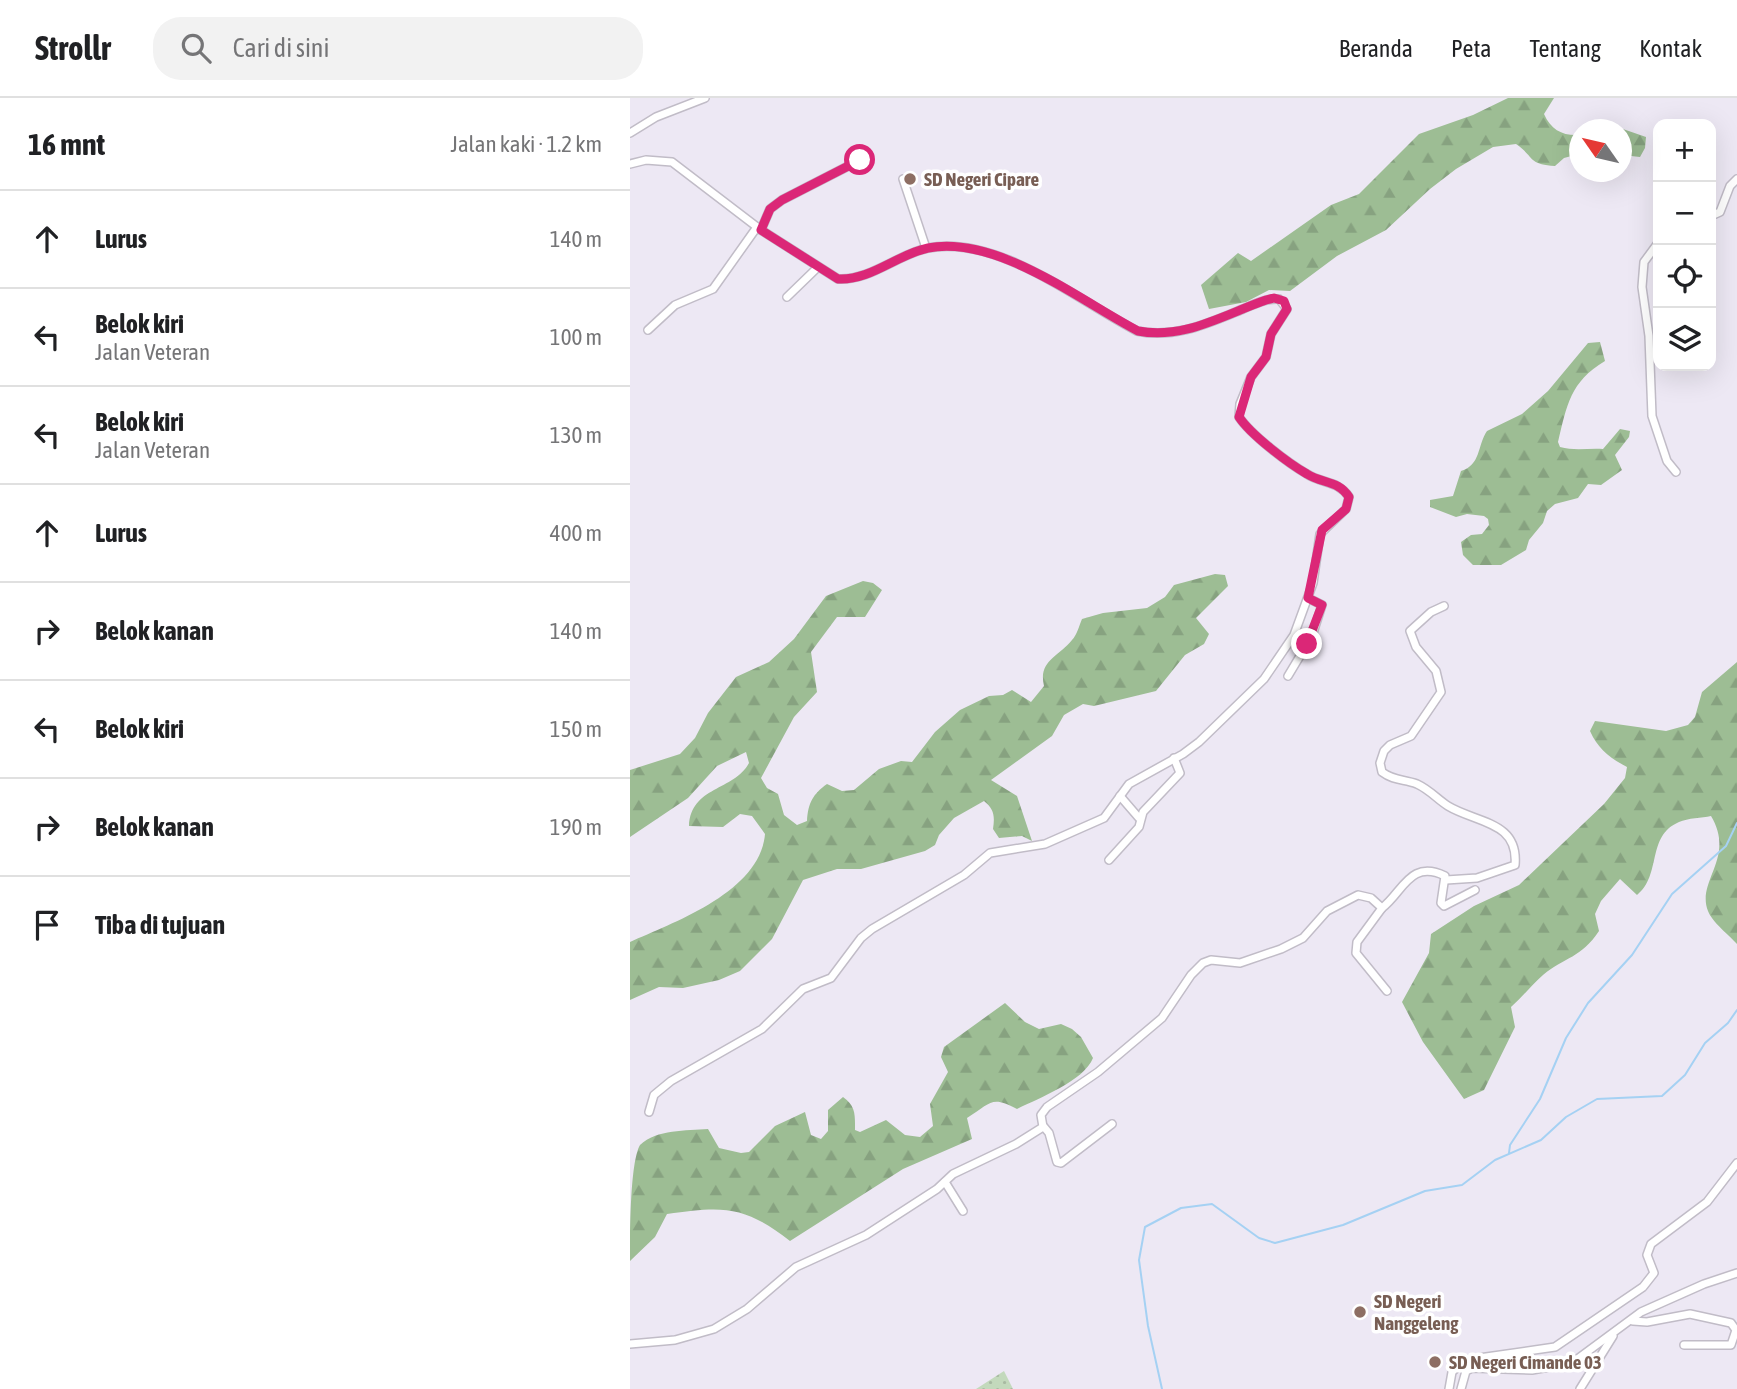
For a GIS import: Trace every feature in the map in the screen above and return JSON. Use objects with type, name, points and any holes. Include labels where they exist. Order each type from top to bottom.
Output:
[{"type":"street","points":[[630,133],[656,117],[705,98]]},
{"type":"street","points":[[630,164],[646,160],[672,162],[759,229],[838,279],[849,279],[926,248],[949,245],[1000,257],[1138,331],[1158,335],[1191,329],[1266,300],[1274,298],[1284,301],[1287,309],[1284,317],[1271,334],[1266,357],[1251,377],[1239,417],[1301,471],[1317,479],[1335,483],[1348,494],[1348,503],[1340,516],[1322,530],[1308,598],[1294,635],[1264,679],[1199,741],[1136,778],[1104,818],[1045,844],[989,853],[964,876],[872,929],[860,938],[831,978],[803,989],[762,1029],[671,1081],[654,1095],[649,1112]]},
{"type":"street","points":[[648,330],[675,305],[713,289],[759,229],[770,209],[782,200],[860,160]]},
{"type":"street","points":[[903,179],[926,248]]},
{"type":"street","points":[[1716,214],[1720,212],[1730,186],[1737,179]]},
{"type":"street","points":[[1657,245],[1644,262],[1642,287],[1649,335],[1652,416],[1667,461],[1676,472]]},
{"type":"street","points":[[787,297],[817,268]]},
{"type":"street","points":[[1288,676],[1312,636],[1322,605],[1308,598]]},
{"type":"street","points":[[1444,606],[1431,612],[1410,631],[1416,647],[1436,671],[1441,692],[1411,736],[1390,745],[1384,751],[1380,763],[1382,772],[1397,781],[1416,784],[1461,813],[1500,828],[1508,835],[1516,860],[1515,865],[1487,875],[1446,880]]},
{"type":"street","points":[[1139,818],[1181,774],[1174,758]]},
{"type":"street","points":[[1110,860],[1139,827],[1139,818],[1120,796]]},
{"type":"street","points":[[1387,991],[1356,953],[1357,942],[1409,877],[1440,874],[1446,880]]},
{"type":"street","points":[[1446,880],[1441,903],[1444,906],[1475,890]]},
{"type":"street","points":[[1112,1124],[1061,1163],[1057,1162],[1041,1115],[1048,1107],[1098,1072],[1162,1018],[1191,975],[1203,963],[1211,960],[1240,963],[1281,949],[1303,938],[1328,911],[1358,895],[1371,898],[1382,908]]},
{"type":"street","points":[[630,1344],[675,1340],[714,1329],[747,1309],[796,1267],[866,1235],[953,1174],[1016,1144],[1044,1127]]},
{"type":"street","points":[[1449,1389],[1452,1372],[1465,1360],[1555,1347],[1643,1287],[1654,1273],[1647,1255],[1651,1244],[1707,1202],[1737,1163]]},
{"type":"street","points":[[945,1182],[963,1211]]},
{"type":"street","points":[[1461,1389],[1468,1369],[1532,1370],[1556,1367],[1579,1359],[1655,1304],[1737,1273]]},
{"type":"street","points":[[1632,1321],[1647,1322],[1690,1314],[1731,1323],[1736,1330],[1731,1345],[1684,1345]]},
{"type":"street","points":[[1580,1389],[1613,1335]]},
{"type":"green space","points":[[1508,98],[1554,98],[1544,114],[1558,131],[1569,134],[1569,157],[1555,166],[1546,165],[1535,162],[1516,144],[1493,147],[1456,169],[1430,189],[1386,230],[1337,256],[1290,291],[1269,290],[1246,302],[1209,309],[1201,285],[1238,253],[1251,261],[1331,205],[1359,194],[1419,134],[1473,115]]},
{"type":"green space","points":[[1632,132],[1646,137],[1645,148],[1640,157],[1632,156]]},
{"type":"green space","points":[[1600,342],[1605,361],[1577,386],[1558,442],[1560,447],[1565,448],[1603,449],[1620,429],[1630,431],[1629,437],[1615,455],[1622,470],[1601,485],[1588,484],[1578,498],[1555,504],[1547,511],[1543,523],[1529,540],[1526,550],[1501,565],[1473,565],[1463,555],[1461,542],[1471,535],[1482,534],[1489,525],[1488,519],[1467,514],[1456,517],[1430,507],[1430,500],[1453,496],[1461,471],[1475,460],[1487,431],[1522,414],[1548,391],[1588,343]]},
{"type":"green space","points":[[1215,574],[1225,575],[1228,586],[1196,618],[1209,634],[1204,644],[1185,655],[1156,691],[1094,706],[1083,704],[1064,715],[1052,736],[991,780],[1017,796],[1032,841],[1022,836],[999,838],[993,829],[992,810],[984,801],[954,818],[939,835],[935,845],[925,851],[861,869],[837,869],[803,880],[772,939],[740,971],[719,980],[683,988],[659,987],[630,1000],[630,942],[691,914],[732,888],[748,873],[760,854],[765,834],[752,816],[740,814],[723,827],[689,826],[697,803],[734,779],[749,763],[746,752],[717,766],[688,798],[630,837],[630,770],[680,754],[695,738],[708,713],[736,677],[769,662],[794,639],[826,596],[863,581],[873,583],[882,590],[865,617],[837,617],[811,652],[817,692],[794,717],[761,778],[767,788],[778,794],[784,815],[797,825],[807,821],[812,800],[827,784],[842,791],[854,790],[879,769],[901,761],[912,762],[935,732],[960,710],[989,696],[1003,695],[1012,690],[1031,702],[1044,686],[1044,671],[1047,665],[1074,638],[1082,619],[1103,613],[1147,608],[1165,597],[1174,585]]},
{"type":"green space","points":[[1737,662],[1737,944],[1713,920],[1708,911],[1707,889],[1718,857],[1719,844],[1718,831],[1711,816],[1679,822],[1662,836],[1645,887],[1637,895],[1620,879],[1601,901],[1595,914],[1599,931],[1592,940],[1579,952],[1543,975],[1511,1007],[1515,1027],[1484,1090],[1464,1099],[1423,1042],[1402,1002],[1429,953],[1431,934],[1474,906],[1519,885],[1604,804],[1625,778],[1627,767],[1605,752],[1593,737],[1590,731],[1595,721],[1666,731],[1688,725],[1695,717],[1702,692]]},
{"type":"green space","points":[[1005,1003],[1025,1022],[1039,1029],[1061,1024],[1072,1029],[1081,1037],[1093,1058],[1088,1066],[1060,1088],[1017,1109],[1002,1102],[987,1105],[967,1118],[972,1139],[903,1169],[790,1241],[759,1220],[746,1215],[718,1210],[686,1211],[667,1214],[655,1237],[630,1261],[634,1167],[640,1145],[647,1140],[672,1132],[708,1129],[719,1148],[749,1152],[775,1126],[805,1112],[811,1135],[821,1139],[828,1131],[828,1110],[843,1097],[853,1107],[855,1130],[860,1132],[886,1120],[905,1135],[920,1137],[933,1126],[930,1104],[948,1072],[941,1057],[944,1047]]},
{"type":"green space","points":[[1004,1371],[1013,1389],[976,1389]]},
{"type":"waterway","points":[[1509,1153],[1510,1145],[1540,1099],[1566,1038],[1588,1003],[1632,955],[1672,894],[1726,846],[1737,823]]},
{"type":"waterway","points":[[1162,1389],[1148,1326],[1139,1260],[1145,1227],[1181,1208],[1212,1204],[1259,1238],[1275,1243],[1343,1225],[1425,1191],[1462,1185],[1495,1160],[1541,1140],[1566,1117],[1597,1099],[1662,1096],[1685,1075],[1705,1043],[1728,1023],[1737,1010]]},
{"type":"place","name":"SD Negeri Cipare","points":[[910,179]]},
{"type":"place","name":"SD Negeri Nanggeleng","points":[[1360,1312]]},
{"type":"place","name":"SD Negeri Cimande 03","points":[[1435,1362]]},
{"type":"route","points":[[860,160],[827,174],[782,200],[770,209],[761,230],[838,279],[865,274],[906,254],[946,245],[1000,257],[1059,286],[1138,331],[1158,335],[1191,329],[1274,298],[1287,304],[1284,317],[1271,334],[1266,357],[1251,377],[1240,404],[1239,417],[1301,471],[1317,479],[1335,483],[1349,497],[1346,509],[1322,530],[1308,598],[1322,605],[1317,612],[1318,620],[1307,644]]}]
